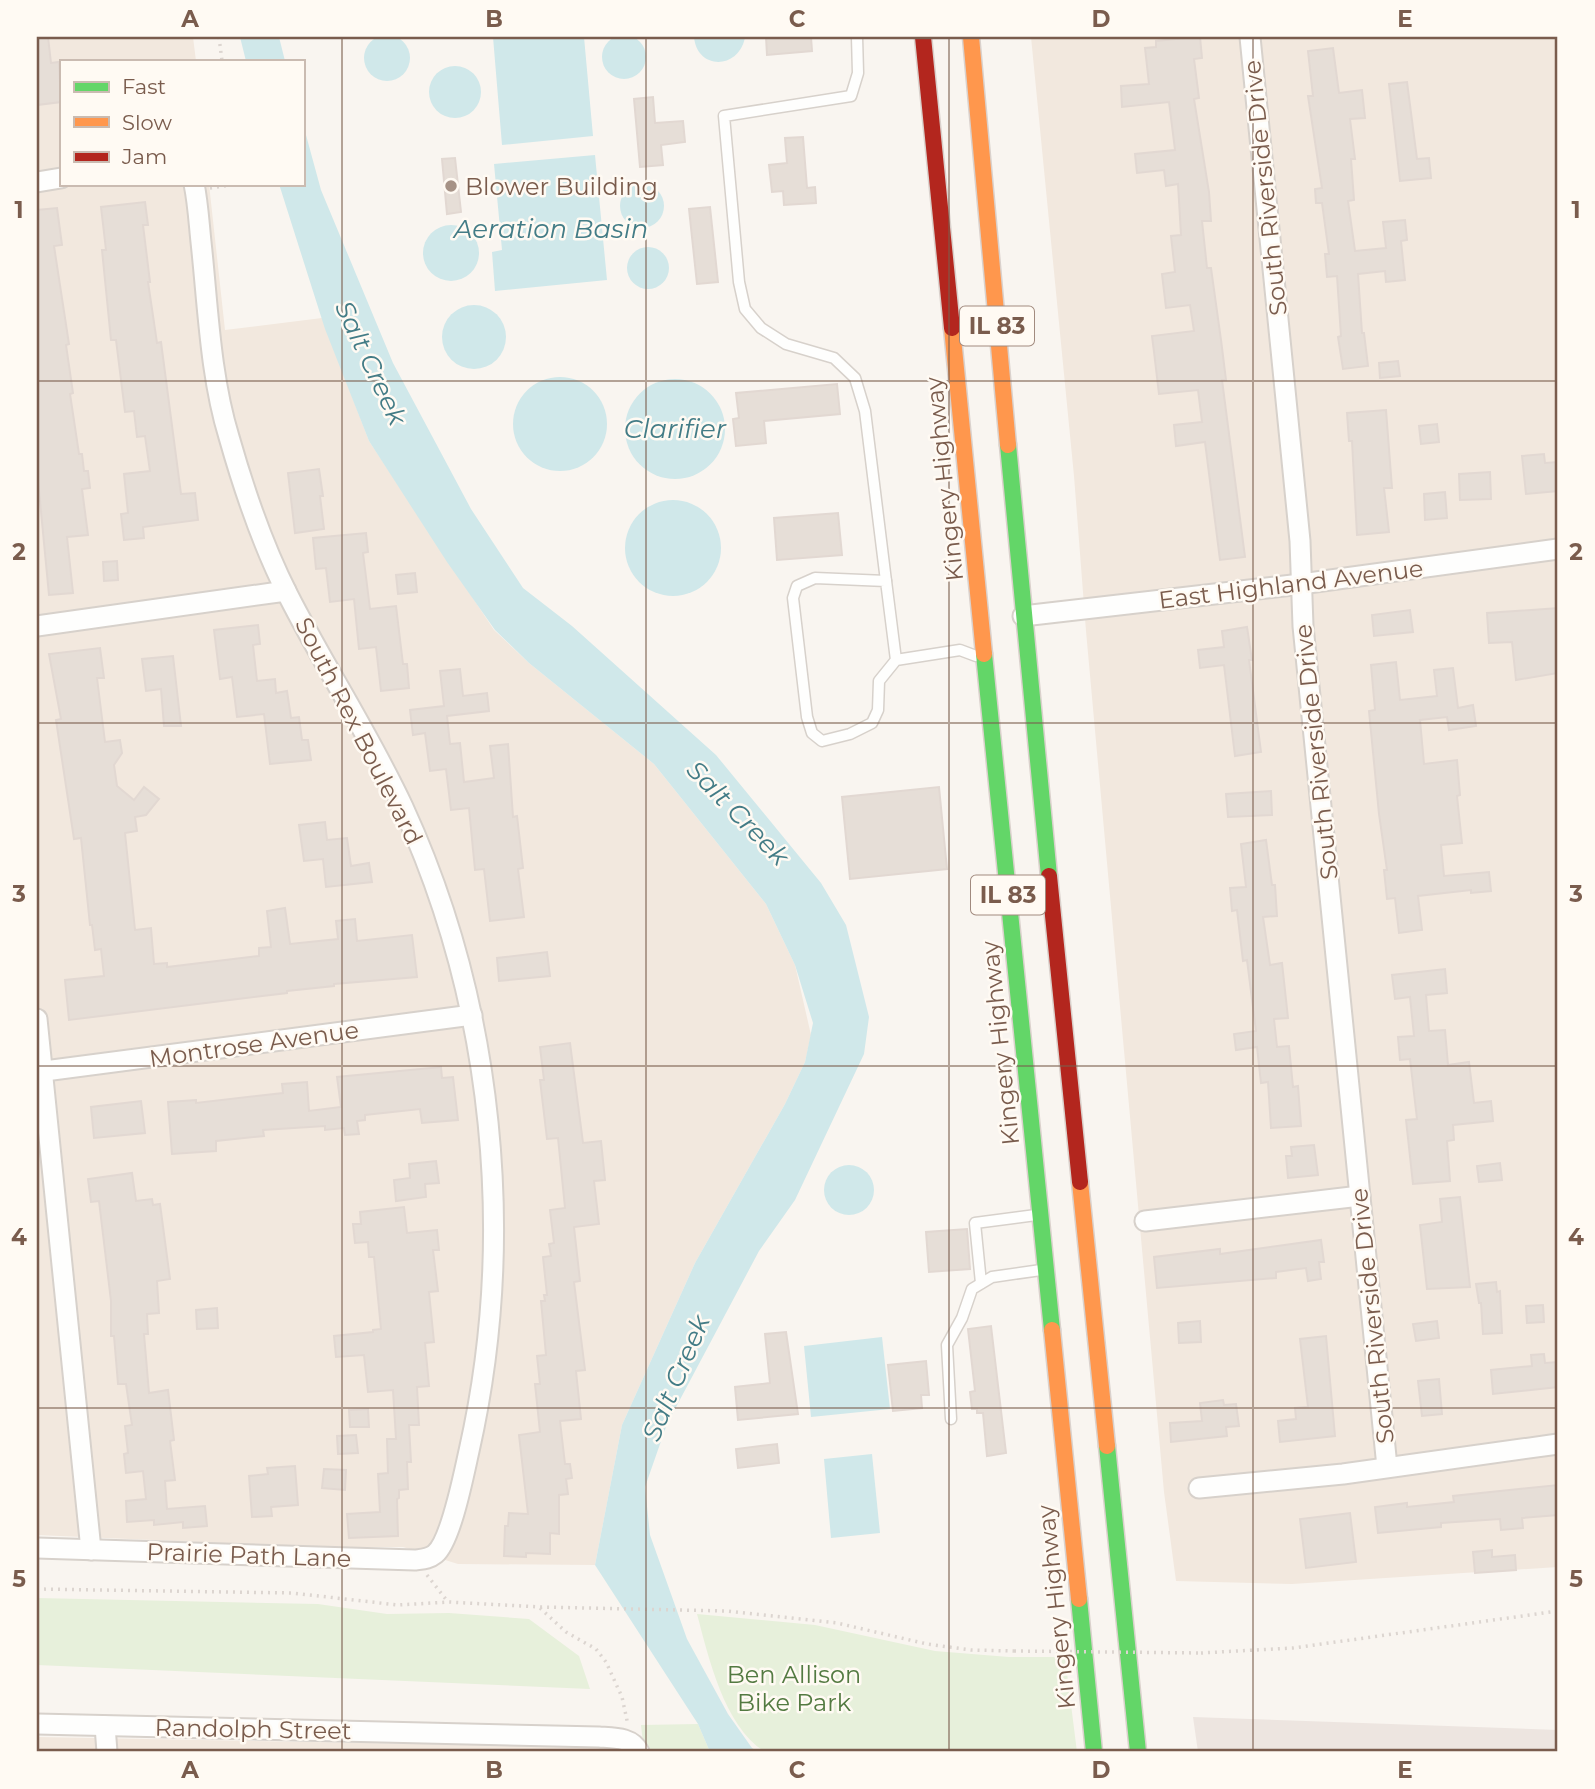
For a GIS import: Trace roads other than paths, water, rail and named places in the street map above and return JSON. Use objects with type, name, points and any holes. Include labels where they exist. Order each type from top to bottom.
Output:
[{"type":"highway","name":"Kingery Highway","points":[[923,37],[1094,1752]]},
{"type":"highway","name":"IL 83","points":[[971,37],[1023,616],[1138,1752]]},
{"type":"street","name":"South Riverside Drive","points":[[1250,37],[1300,541],[1303,626],[1387,1467]]},
{"type":"street","points":[[37,182],[60,178]]},
{"type":"street","name":"South Rex Boulevard","points":[[195,187],[221,409],[259,526],[286,592],[410,822],[439,901],[472,1015],[484,1088],[491,1156],[493,1253],[482,1387],[466,1467],[448,1532],[442,1547],[432,1557],[415,1560]]},
{"type":"street","name":"East Highland Avenue","points":[[1023,616],[1301,584],[1558,549]]},
{"type":"street","points":[[37,626],[286,592]]},
{"type":"street","name":"Montrose Avenue","points":[[39,1071],[472,1015]]},
{"type":"street","points":[[37,1019],[39,1071],[91,1550]]},
{"type":"street","points":[[1145,1221],[1360,1196]]},
{"type":"street","points":[[1199,1488],[1558,1444]]},
{"type":"street","name":"Prairie Path Lane","points":[[37,1548],[415,1560]]},
{"type":"street","name":"Randolph Street","points":[[37,1724],[599,1737],[633,1746]]},
{"type":"street","points":[[104,1726],[107,1752]]},
{"type":"street","points":[[370,1732],[372,1752]]},
{"type":"lane","points":[[857,37],[858,73],[851,96],[724,116],[739,282],[746,309],[761,328],[786,344],[834,358],[855,378],[865,411],[896,660]]},
{"type":"lane","points":[[886,581],[814,578],[797,586],[793,598],[807,717],[812,733],[822,741],[835,740],[872,723],[878,710],[878,681],[896,660],[960,650],[985,663]]},
{"type":"lane","points":[[981,1283],[975,1223],[1040,1214]]},
{"type":"lane","points":[[951,1419],[947,1345],[962,1318],[972,1289],[992,1277],[1045,1269]]},
{"type":"water","points":[[387,35],[404,41],[410,58],[404,75],[387,81],[370,75],[364,58],[370,41]]},
{"type":"water","points":[[624,35],[639,42],[646,57],[639,72],[624,79],[609,72],[602,57],[609,42]]},
{"type":"water","points":[[240,37],[279,37],[285,60],[246,60]]},
{"type":"water","name":"Aeration Basin","points":[[493,37],[584,37],[593,136],[502,145]]},
{"type":"water","points":[[694,37],[745,38],[734,56],[718,62],[702,56]]},
{"type":"water","points":[[455,66],[474,73],[481,92],[474,111],[455,118],[436,111],[429,92],[436,73]]},
{"type":"water","name":"Salt Creek","points":[[304,128],[321,190],[393,363],[471,509],[523,588],[572,626],[716,755],[821,883],[846,925],[869,1017],[864,1054],[795,1200],[759,1251],[667,1424],[645,1487],[650,1535],[687,1639],[728,1714],[752,1748],[759,1752],[710,1752],[698,1724],[595,1565],[622,1425],[695,1263],[785,1104],[805,1062],[813,1023],[795,965],[766,904],[654,764],[529,663],[495,630],[447,562],[369,441],[325,329],[280,186],[304,186]]},
{"type":"water","name":"Aeration Basin","points":[[595,155],[607,280],[495,291],[492,252],[502,250],[494,164]]},
{"type":"water","points":[[642,184],[658,190],[664,206],[658,222],[642,228],[626,222],[620,206],[626,190]]},
{"type":"water","points":[[451,225],[462,227],[471,233],[477,242],[477,264],[471,273],[462,279],[451,281],[440,279],[431,273],[425,264],[423,253],[425,242],[431,233],[440,227]]},
{"type":"water","points":[[648,247],[663,253],[669,268],[663,283],[648,289],[633,283],[627,268],[633,253]]},
{"type":"water","points":[[468,305],[480,305],[497,314],[504,325],[504,349],[497,360],[480,369],[468,369],[456,364],[447,355],[442,343],[442,331],[447,319],[456,310]]},
{"type":"water","name":"Clarifier","points":[[560,377],[578,380],[593,391],[604,406],[607,424],[604,442],[593,457],[578,468],[560,471],[542,468],[527,457],[516,442],[513,424],[516,406],[527,391],[542,380]]},
{"type":"water","name":"Clarifier","points":[[675,379],[694,383],[711,393],[721,410],[725,429],[721,448],[711,465],[694,475],[675,479],[656,475],[639,465],[629,448],[625,429],[629,410],[639,393],[656,383]]},
{"type":"water","name":"Clarifier","points":[[673,500],[691,504],[707,514],[717,530],[721,548],[717,566],[707,582],[691,592],[673,596],[655,592],[639,582],[629,566],[625,548],[629,530],[639,514],[655,504]]},
{"type":"water","points":[[849,1165],[867,1172],[874,1190],[867,1208],[849,1215],[831,1208],[824,1190],[831,1172]]},
{"type":"water","points":[[882,1337],[890,1409],[811,1417],[804,1346]]},
{"type":"water","points":[[872,1454],[880,1533],[831,1538],[824,1459]]},
{"type":"place","name":"Blower Building","points":[[451,186]]},
{"type":"park label","name":"Ben Allison Bike Park","points":[[794,1688]]}]
